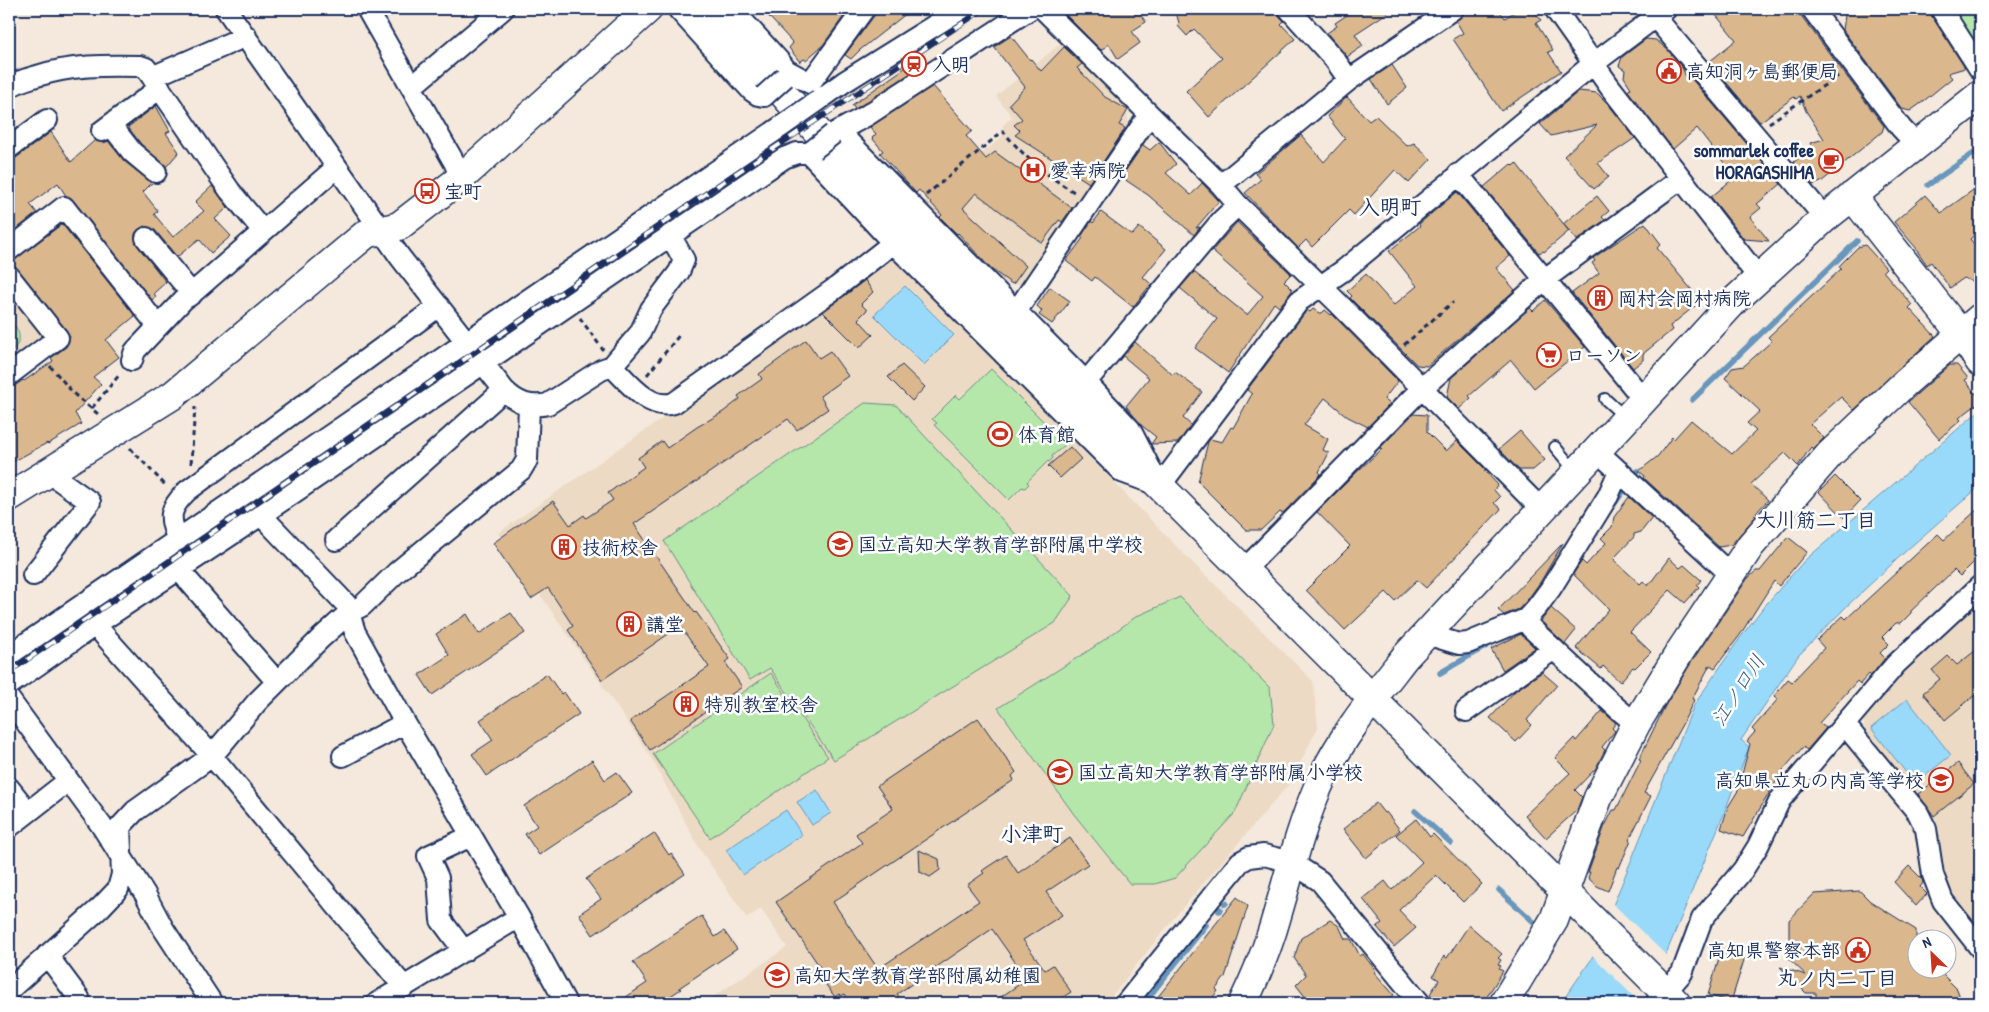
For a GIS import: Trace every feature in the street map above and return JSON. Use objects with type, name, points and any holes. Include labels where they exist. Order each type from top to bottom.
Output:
[{"type":"street","points":[[226,9],[380,230],[504,390],[518,403],[529,405],[548,404],[601,370],[612,366],[640,333],[651,309],[679,272],[684,260],[670,236]]},
{"type":"street","points":[[411,87],[503,9]]},
{"type":"street","points":[[9,495],[173,395],[366,234],[399,226],[461,178],[648,9]]},
{"type":"street","points":[[678,9],[752,91],[758,95],[764,96],[785,74]]},
{"type":"street","points":[[706,9],[842,159],[1067,393],[1373,698],[1410,738],[1565,892],[1664,995],[1682,973],[1702,918],[1743,870],[1758,846],[1780,800],[1896,664],[1980,586]]},
{"type":"street","points":[[732,9],[785,74],[810,83],[864,9]]},
{"type":"street","points":[[9,656],[844,82],[961,9]]},
{"type":"street","points":[[9,685],[784,158],[797,153],[811,152],[836,133],[866,116],[1030,9]]},
{"type":"street","points":[[1043,9],[1221,185],[1238,205],[1320,285],[1421,389],[1468,428],[1541,509]]},
{"type":"street","points":[[1289,9],[1335,60],[1349,80]]},
{"type":"street","points":[[1221,185],[1349,80],[1452,9]]},
{"type":"street","points":[[1555,9],[1593,64],[1680,179],[1759,278]]},
{"type":"street","points":[[1941,9],[1980,68]]},
{"type":"street","points":[[369,10],[454,162],[461,178]]},
{"type":"street","points":[[1821,12],[1853,65],[1916,144]]},
{"type":"street","points":[[1160,486],[1299,301],[1344,270],[1593,64],[1661,13],[1754,133],[1825,218]]},
{"type":"street","points":[[156,172],[106,128],[156,83],[246,36]]},
{"type":"street","points":[[9,88],[19,81],[54,70],[73,67],[100,65],[140,66],[146,68],[230,191],[263,231]]},
{"type":"street","points":[[1243,1003],[1258,970],[1272,931],[1291,862],[1318,787],[1338,748],[1404,657],[1636,409],[1735,300],[1825,218],[1980,95]]},
{"type":"street","points":[[1016,312],[1149,115]]},
{"type":"street","points":[[9,148],[47,120]]},
{"type":"street","points":[[836,133],[1086,382],[1130,429],[1160,486]]},
{"type":"street","points":[[811,152],[893,243],[1122,472],[1160,486]]},
{"type":"street","points":[[132,360],[135,351],[185,298],[192,294],[337,167]]},
{"type":"street","points":[[1458,174],[1545,279],[1636,409]]},
{"type":"street","points":[[1244,570],[1421,389],[1545,279],[1680,179]]},
{"type":"street","points":[[1852,196],[1970,326],[1980,362]]},
{"type":"street","points":[[1086,382],[1222,220],[1238,205]]},
{"type":"street","points":[[9,250],[64,207],[157,326]]},
{"type":"street","points":[[146,238],[192,294]]},
{"type":"street","points":[[612,366],[653,403],[667,405],[674,403],[838,288],[893,243]]},
{"type":"street","points":[[9,276],[58,338],[9,375]]},
{"type":"street","points":[[178,540],[171,525],[172,512],[178,501],[187,491],[438,306]]},
{"type":"street","points":[[1504,1003],[1554,920],[1598,798],[1636,724],[1730,574],[1750,545],[1830,454],[1970,326]]},
{"type":"street","points":[[336,540],[504,390]]},
{"type":"street","points":[[9,990],[118,889],[122,874],[120,827],[135,811],[212,756],[257,702],[350,612],[362,606],[397,572],[521,470],[527,460],[529,405]]},
{"type":"street","points":[[1597,451],[1730,574]]},
{"type":"street","points":[[33,575],[90,502],[48,472]]},
{"type":"street","points":[[1426,634],[1459,644],[1468,643],[1529,623],[1608,496],[1625,477]]},
{"type":"street","points":[[261,515],[346,604],[355,632],[405,723],[566,1003]]},
{"type":"street","points":[[179,570],[277,682]]},
{"type":"street","points":[[1529,623],[1618,710],[1636,724]]},
{"type":"street","points":[[95,625],[212,756],[404,987]]},
{"type":"street","points":[[1466,711],[1554,649]]},
{"type":"street","points":[[9,699],[121,856],[145,894],[163,928],[212,1003]]},
{"type":"street","points":[[343,756],[405,723]]},
{"type":"street","points":[[1845,725],[1918,813],[1926,829],[1933,875],[1943,901],[1980,948]]},
{"type":"street","points":[[9,827],[68,781]]},
{"type":"street","points":[[9,788],[28,812]]},
{"type":"street","points":[[464,951],[441,920],[438,878],[428,856],[471,836]]},
{"type":"street","points":[[1126,1003],[1240,862],[1249,857],[1264,855],[1291,862],[1320,880],[1420,1003]]},
{"type":"street","points":[[377,1003],[518,917]]},
{"type":"street","points":[[47,955],[79,998]]},
{"type":"lane","points":[[1605,399],[1636,409]]},
{"type":"lane","points":[[1555,447],[1576,472]]},
{"type":"path","points":[[1754,133],[1853,65]]},
{"type":"path","points":[[925,196],[1003,131],[1012,143],[1047,174],[1091,202]]},
{"type":"path","points":[[1391,358],[1453,302]]},
{"type":"path","points":[[579,316],[610,358],[612,366]]},
{"type":"path","points":[[636,389],[681,333]]},
{"type":"path","points":[[92,408],[132,360]]},
{"type":"shaded area","name":"愛幸病院","points":[[1063,42],[1124,102],[1127,107],[1129,132],[1023,284],[1002,284],[923,203],[1002,137],[1003,125],[1012,117],[996,96]]},
{"type":"shaded area","points":[[894,257],[1184,554],[1313,681],[1318,727],[1290,783],[1183,907],[1106,1003],[704,1003],[787,947],[761,909],[747,918],[699,848],[649,754],[498,533]]},
{"type":"shaded area","points":[[9,289],[40,329],[40,336],[9,360]]},
{"type":"shaded area","name":"高知県立丸の内高等学校","points":[[1980,599],[1980,935],[1954,902],[1942,874],[1938,856],[1938,824],[1866,736],[1863,716],[1905,669]]},
{"type":"green space","points":[[1948,9],[1980,9],[1980,57]]},
{"type":"green space","points":[[9,318],[16,327],[19,340],[14,349],[9,353]]},
{"type":"green space","name":"体育館","points":[[991,369],[1066,444],[1027,482],[1029,484],[1025,488],[1022,487],[1009,500],[934,425],[937,423],[932,419],[956,395],[960,399]]},
{"type":"green space","points":[[865,403],[896,405],[1073,596],[1055,623],[834,760],[770,668],[750,680],[664,541]]},
{"type":"green space","points":[[1180,597],[1270,688],[1274,724],[1235,813],[1175,878],[1155,884],[1130,884],[1073,813],[998,708],[1094,647],[1137,616]]},
{"type":"green space","points":[[771,673],[828,757],[710,838],[653,754]]},
{"type":"water","points":[[905,286],[954,335],[924,365],[874,315]]},
{"type":"water","name":"江ノ口川","points":[[1980,410],[1980,486],[1848,605],[1798,656],[1741,740],[1749,747],[1723,816],[1666,954],[1635,1003],[1561,1003],[1591,960],[1694,705],[1740,638],[1762,609],[1804,561]]},
{"type":"water","points":[[1907,699],[1951,755],[1915,784],[1871,728]]},
{"type":"water","points":[[817,790],[831,813],[812,825],[797,802]]},
{"type":"water","points":[[786,810],[802,835],[743,875],[726,850]]},
{"type":"pier","points":[[1611,902],[1667,956],[1639,1002],[1591,954]]},
{"type":"building","points":[[762,9],[849,9],[823,45],[806,60],[804,59],[800,62],[789,48],[793,43]]},
{"type":"building","points":[[876,9],[912,9],[851,59],[845,55],[874,16]]},
{"type":"building","points":[[1060,9],[1136,9],[1146,22],[1132,31],[1140,43],[1118,59],[1109,44],[1101,50]]},
{"type":"building","points":[[1175,9],[1277,9],[1284,21],[1281,24],[1295,39],[1209,117],[1186,91],[1222,58],[1194,29],[1187,36],[1177,25],[1179,23]]},
{"type":"building","points":[[1356,9],[1393,9],[1355,34],[1363,46],[1347,57],[1327,33],[1337,26],[1335,23]]},
{"type":"building","points":[[1467,9],[1498,9],[1505,18],[1519,9],[1532,9],[1541,20],[1536,23],[1553,50],[1548,52],[1561,71],[1501,111],[1453,39],[1463,33],[1456,21]]},
{"type":"building","points":[[1711,9],[1796,9],[1884,126],[1882,132],[1821,182],[1813,185],[1794,162],[1812,147],[1810,143],[1824,139],[1806,111],[1800,96],[1796,99],[1794,97],[1760,122],[1709,62],[1736,40]]},
{"type":"building","points":[[1849,9],[1929,9],[1965,68],[1948,73],[1952,78],[1910,111],[1902,109],[1843,30],[1845,15]]},
{"type":"building","points":[[1011,36],[1041,71],[1064,47],[1082,64],[1077,68],[1105,97],[1128,110],[1119,125],[1125,128],[1123,132],[1089,183],[1015,135],[1020,131],[1014,125],[1022,119],[1009,104],[1025,87],[994,47]]},
{"type":"building","points":[[1646,39],[1656,40],[1668,50],[1683,69],[1687,80],[1690,77],[1781,184],[1757,204],[1761,208],[1750,217],[1769,241],[1744,239],[1711,197],[1735,177],[1697,128],[1673,149],[1628,91],[1631,88],[1624,77],[1625,70],[1619,66],[1622,57]]},
{"type":"building","points":[[912,63],[917,69],[855,109],[852,105]]},
{"type":"building","points":[[1392,65],[1407,88],[1387,104],[1371,79]]},
{"type":"building","points":[[933,86],[972,131],[966,136],[986,159],[995,152],[1072,208],[1062,222],[1059,220],[1042,243],[976,193],[963,208],[1026,266],[1012,284],[991,269],[958,233],[940,217],[942,215],[919,190],[916,193],[880,153],[883,151],[872,138],[876,134],[870,127]]},
{"type":"building","points":[[1579,91],[1597,93],[1635,138],[1598,163],[1609,177],[1594,189],[1564,156],[1597,125],[1551,136],[1540,124]]},
{"type":"building","points":[[1347,97],[1369,121],[1376,116],[1407,146],[1414,143],[1431,159],[1409,183],[1395,170],[1354,215],[1349,210],[1312,247],[1306,240],[1298,248],[1245,193],[1261,179],[1255,174],[1301,135],[1324,162],[1345,139],[1327,116]]},
{"type":"building","points":[[156,106],[170,131],[166,133],[179,152],[166,167],[141,144],[128,127]]},
{"type":"building","points":[[51,132],[71,162],[95,140],[103,143],[108,141],[124,161],[152,183],[143,192],[158,211],[154,214],[173,237],[204,211],[195,202],[212,186],[228,207],[215,219],[231,236],[211,253],[199,239],[177,257],[155,230],[145,226],[139,229],[135,234],[137,245],[166,282],[154,293],[156,297],[152,300],[73,200],[66,196],[58,183],[30,204],[37,213],[9,235],[9,160],[16,158]]},
{"type":"building","points":[[1159,142],[1176,164],[1166,173],[1191,195],[1202,183],[1219,201],[1196,228],[1200,227],[1194,235],[1148,195],[1121,177],[1143,145],[1150,150]]},
{"type":"building","points":[[1516,163],[1569,231],[1544,252],[1539,253],[1484,187],[1511,164],[1513,166]]},
{"type":"building","points":[[1980,185],[1980,230],[1970,239],[1980,251],[1980,285],[1964,278],[1950,288],[1931,262],[1927,265],[1917,249],[1894,222],[1925,195],[1941,213]]},
{"type":"building","points":[[1457,192],[1510,256],[1496,268],[1515,290],[1427,366],[1417,365],[1350,298],[1352,296],[1347,291],[1366,274],[1394,305],[1417,286],[1389,251]]},
{"type":"building","points":[[1597,196],[1609,211],[1602,217],[1605,220],[1577,240],[1563,224]]},
{"type":"building","points":[[1101,212],[1132,235],[1139,227],[1166,249],[1143,277],[1151,284],[1133,307],[1095,277],[1092,281],[1066,261],[1083,238],[1081,237],[1091,221],[1093,223]]},
{"type":"building","points":[[1237,222],[1291,274],[1284,281],[1292,291],[1279,307],[1274,303],[1228,373],[1195,348],[1217,319],[1180,288],[1194,272],[1247,315],[1263,296],[1212,251]]},
{"type":"building","name":"岡村会岡村病院","points":[[1645,223],[1661,244],[1657,248],[1701,301],[1670,326],[1672,330],[1643,354],[1643,360],[1633,368],[1572,293],[1599,273],[1592,263],[1595,261],[1593,258]]},
{"type":"building","points":[[62,224],[135,316],[106,340],[119,357],[93,377],[101,384],[75,413],[81,424],[9,464],[9,387],[24,381],[53,361],[51,358],[66,347],[70,337],[18,269],[9,264],[9,262],[16,259]]},
{"type":"building","points":[[1865,245],[1886,268],[1883,271],[1912,305],[1909,308],[1935,336],[1854,410],[1841,397],[1810,424],[1824,438],[1813,449],[1811,447],[1798,466],[1785,453],[1751,484],[1768,500],[1731,545],[1719,547],[1644,478],[1645,476],[1639,471],[1658,456],[1672,437],[1674,439],[1691,420],[1732,454],[1756,431],[1747,423],[1760,411],[1725,378],[1732,368],[1744,366],[1772,341],[1768,337],[1841,269],[1839,266],[1858,247]]},
{"type":"building","points":[[865,280],[873,292],[861,304],[867,310],[858,319],[873,335],[859,348],[823,312]]},
{"type":"building","points":[[1050,287],[1070,301],[1052,324],[1039,315],[1042,311],[1037,306]]},
{"type":"building","points":[[1545,300],[1585,347],[1534,388],[1511,360],[1469,396],[1471,398],[1459,409],[1447,397],[1451,378],[1530,308],[1533,311]]},
{"type":"building","points":[[1313,309],[1319,313],[1325,310],[1332,314],[1398,381],[1384,399],[1390,404],[1368,427],[1348,417],[1325,398],[1304,425],[1328,439],[1323,450],[1329,453],[1319,472],[1321,474],[1284,512],[1280,512],[1261,530],[1246,530],[1198,482],[1208,442],[1210,439],[1222,442],[1231,427],[1233,428],[1252,394],[1247,390],[1307,310],[1310,312]]},
{"type":"building","points":[[806,340],[819,358],[830,351],[848,376],[820,396],[828,409],[797,430],[788,419],[634,524],[695,613],[730,659],[725,662],[742,687],[650,750],[630,721],[709,667],[680,626],[602,680],[568,630],[573,626],[548,588],[531,599],[493,543],[553,501],[570,525],[584,515],[586,518],[613,500],[608,493],[644,467],[638,458],[662,441],[667,448],[723,412],[740,399],[738,396],[762,379],[759,374]]},
{"type":"building","points":[[1135,342],[1173,375],[1175,372],[1202,392],[1183,418],[1191,425],[1178,443],[1151,444],[1156,437],[1141,425],[1126,406],[1149,378],[1123,356]]},
{"type":"building","points":[[902,365],[925,387],[912,401],[888,377]]},
{"type":"building","points":[[1950,365],[1957,365],[1968,378],[1965,380],[1980,399],[1980,402],[1959,418],[1961,420],[1939,439],[1908,402]]},
{"type":"building","points":[[1413,414],[1427,415],[1427,432],[1446,451],[1457,441],[1486,470],[1484,470],[1498,485],[1494,490],[1500,497],[1494,503],[1501,509],[1426,588],[1417,580],[1395,601],[1386,592],[1345,630],[1306,590],[1350,546],[1317,512],[1382,449],[1380,448]]},
{"type":"building","points":[[1520,431],[1545,460],[1533,470],[1519,470],[1499,449]]},
{"type":"building","points":[[1070,447],[1081,459],[1060,478],[1048,466]]},
{"type":"building","points":[[1835,476],[1860,501],[1844,518],[1819,492]]},
{"type":"building","points":[[1629,497],[1652,518],[1641,532],[1634,534],[1634,537],[1614,558],[1615,561],[1640,584],[1643,581],[1648,586],[1669,558],[1680,568],[1684,565],[1701,580],[1697,585],[1699,587],[1685,603],[1670,590],[1630,632],[1651,652],[1635,668],[1633,667],[1620,682],[1603,666],[1601,669],[1576,648],[1609,609],[1573,574],[1582,561],[1586,565],[1606,543],[1601,538],[1612,527],[1614,517]]},
{"type":"building","points":[[1980,507],[1980,556],[1960,576],[1954,570],[1901,623],[1896,623],[1882,637],[1889,644],[1880,653],[1885,658],[1871,676],[1869,674],[1860,684],[1857,681],[1819,723],[1826,728],[1807,750],[1803,747],[1783,770],[1743,837],[1721,829],[1728,807],[1747,776],[1742,774],[1750,744],[1747,741],[1755,732],[1752,729],[1778,699],[1774,696],[1788,679],[1792,682],[1824,648],[1817,640],[1843,616],[1846,619],[1938,534],[1944,540]]},
{"type":"building","points":[[1788,537],[1807,552],[1779,586],[1774,581],[1740,635],[1715,668],[1710,665],[1692,699],[1694,700],[1684,721],[1644,793],[1651,796],[1629,840],[1631,840],[1619,868],[1617,867],[1608,891],[1597,886],[1588,878],[1590,872],[1588,872],[1604,828],[1613,810],[1616,810],[1641,760],[1639,759],[1665,706],[1694,658],[1748,578],[1756,571],[1760,571]]},
{"type":"building","points":[[1563,543],[1541,581],[1519,609],[1504,615],[1498,610]]},
{"type":"building","points":[[1551,608],[1576,630],[1565,644],[1541,621]]},
{"type":"building","points":[[511,613],[525,633],[432,695],[419,675],[449,655],[436,634],[467,614],[479,634]]},
{"type":"building","points":[[1521,634],[1535,648],[1503,670],[1491,649]]},
{"type":"building","points":[[1980,647],[1980,691],[1945,720],[1923,693],[1940,679],[1932,670],[1948,656],[1957,665]]},
{"type":"building","points":[[1542,672],[1557,685],[1527,720],[1532,725],[1516,742],[1490,718],[1515,691]]},
{"type":"building","points":[[547,674],[561,694],[564,692],[579,714],[487,776],[472,754],[493,740],[480,720]]},
{"type":"building","points":[[1602,711],[1616,723],[1612,728],[1615,731],[1602,747],[1605,750],[1596,768],[1575,790],[1582,797],[1577,810],[1546,838],[1525,815],[1570,773],[1555,758],[1574,738],[1576,741]]},
{"type":"building","points":[[978,718],[1016,772],[1012,776],[1014,780],[833,902],[878,969],[979,901],[967,885],[984,873],[982,871],[986,868],[1006,855],[1018,873],[1070,838],[1088,864],[1046,892],[1062,915],[1023,940],[1045,970],[1053,965],[1071,992],[1054,1003],[992,1003],[1027,979],[992,929],[897,994],[904,1003],[851,1003],[845,994],[841,996],[839,994],[835,997],[826,985],[830,982],[776,902],[862,843],[856,834],[893,809],[877,786]]},
{"type":"building","points":[[592,760],[605,780],[617,772],[632,793],[539,855],[525,834],[537,826],[524,806]]},
{"type":"building","points":[[1958,763],[1974,784],[1934,816],[1918,794]]},
{"type":"building","points":[[1376,803],[1400,830],[1366,858],[1343,829]]},
{"type":"building","points":[[1416,819],[1430,837],[1433,834],[1482,884],[1463,902],[1436,875],[1399,910],[1416,928],[1394,947],[1377,927],[1382,923],[1363,899],[1385,881],[1392,890],[1422,862],[1396,835]]},
{"type":"building","points":[[654,833],[685,874],[593,935],[579,914],[601,899],[586,879]]},
{"type":"building","points":[[919,850],[939,859],[940,870],[930,877],[920,872]]},
{"type":"building","points":[[1909,866],[1922,879],[1923,883],[1920,887],[1927,894],[1916,906],[1894,882]]},
{"type":"building","name":"高知県警察本部","points":[[1860,891],[1870,901],[1916,930],[1906,930],[1906,980],[1948,980],[1957,989],[1962,1003],[1816,1003],[1816,993],[1806,993],[1780,967],[1806,975],[1789,959],[1789,920],[1814,894]]},
{"type":"building","points":[[1237,897],[1248,906],[1225,977],[1216,989],[1218,991],[1208,1003],[1153,1003]]},
{"type":"building","points":[[702,916],[715,937],[724,931],[737,949],[660,1003],[617,1003],[647,983],[633,962]]},
{"type":"building","points":[[1330,920],[1339,926],[1345,939],[1351,939],[1360,956],[1363,954],[1376,971],[1374,972],[1394,995],[1384,1003],[1310,1003],[1296,985],[1306,975],[1294,958],[1301,938]]},
{"type":"building","points":[[1469,925],[1502,954],[1498,958],[1501,960],[1498,965],[1501,966],[1499,969],[1503,971],[1483,1003],[1435,1002],[1430,994],[1439,980],[1433,976],[1444,956],[1447,958]]},
{"type":"building","points":[[1722,949],[1745,957],[1731,1002],[1708,995]]},
{"type":"waterway","points":[[1928,185],[1980,149]]},
{"type":"waterway","points":[[1692,400],[1857,241]]},
{"type":"waterway","points":[[1613,506],[1638,471]]},
{"type":"waterway","points":[[1440,673],[1488,645]]},
{"type":"waterway","points":[[1415,811],[1451,843]]},
{"type":"waterway","points":[[1499,890],[1537,925]]},
{"type":"waterway","points":[[1144,1003],[1206,925]]},
{"type":"railway","points":[[9,672],[714,188],[984,9]]},
{"type":"place","name":"入明","points":[[914,64]]},
{"type":"place","name":"高知洞ヶ島郵便局","points":[[1669,71]]},
{"type":"place","name":"sommarlek coffee HORAGASHIMA","points":[[1831,161]]},
{"type":"place","name":"愛幸病院","points":[[1033,170]]},
{"type":"place","name":"宝町","points":[[427,191]]},
{"type":"place","name":"岡村会岡村病院","points":[[1600,298]]},
{"type":"place","name":"ローソン","points":[[1549,355]]},
{"type":"place","name":"体育館","points":[[1000,434]]},
{"type":"place","name":"国立高知大学教育学部附属中学校","points":[[840,544]]},
{"type":"place","name":"技術校舎","points":[[564,547]]},
{"type":"place","name":"講堂","points":[[629,624]]},
{"type":"place","name":"特別教室校舎","points":[[686,704]]},
{"type":"place","name":"国立高知大学教育学部附属小学校","points":[[1060,772]]},
{"type":"place","name":"高知県立丸の内高等学校","points":[[1941,780]]},
{"type":"place","name":"高知県警察本部","points":[[1858,950]]},
{"type":"place","name":"高知大学教育学部附属幼稚園","points":[[777,975]]},
{"type":"district","name":"入明町","points":[[1390,207]]},
{"type":"district","name":"大川筋二丁目","points":[[1816,520]]},
{"type":"district","name":"小津町","points":[[1032,834]]},
{"type":"district","name":"丸ノ内二丁目","points":[[1837,978]]}]
